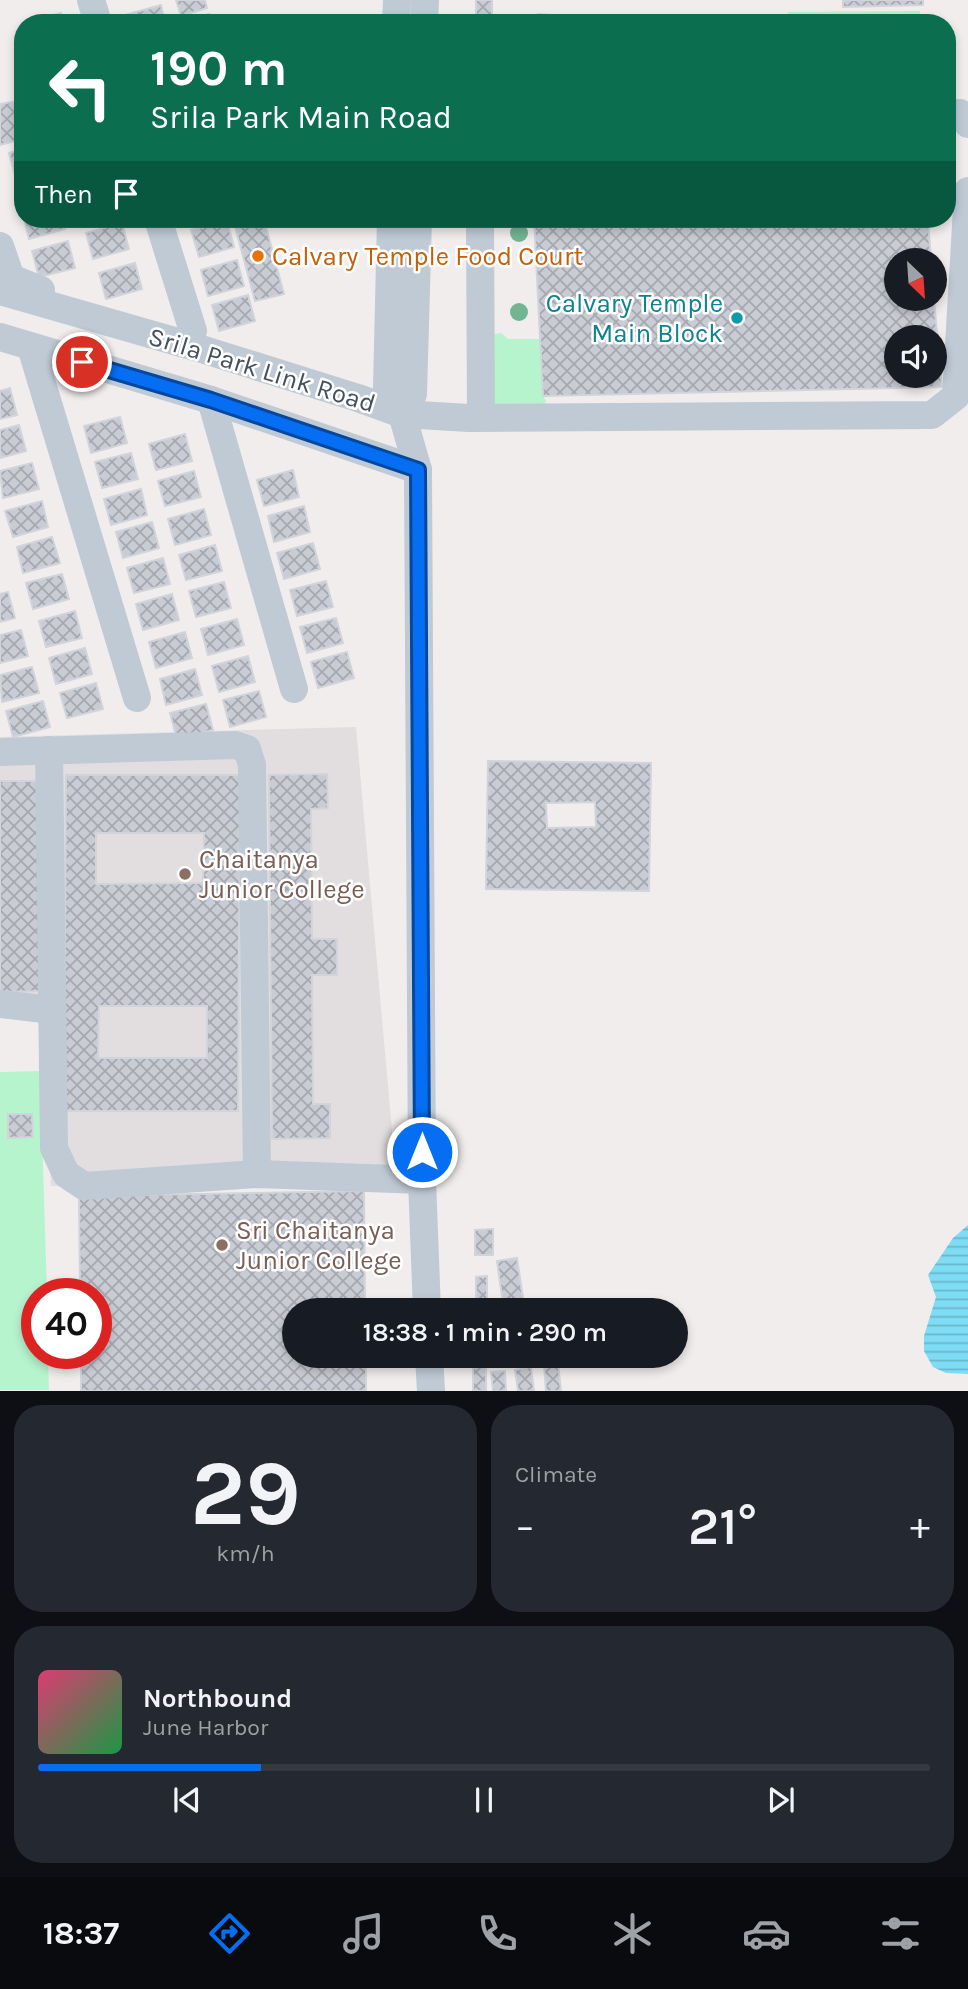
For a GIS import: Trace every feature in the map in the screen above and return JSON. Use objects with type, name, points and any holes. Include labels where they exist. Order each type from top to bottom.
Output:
[{"type":"street","points":[[956,113],[960,113],[968,124]]},
{"type":"street","name":"Srila Park Link Road","points":[[0,291],[195,347],[402,414],[481,417],[932,415],[956,396],[968,191]]},
{"type":"street","points":[[0,246],[11,278],[38,289],[193,331],[162,228]]},
{"type":"street","points":[[391,228],[387,388],[402,414],[418,470],[422,1180],[427,1298]]},
{"type":"street","points":[[402,414],[412,394],[418,228]]},
{"type":"street","points":[[480,228],[481,417]]},
{"type":"street","points":[[0,337],[211,400],[418,470]]},
{"type":"street","points":[[31,347],[137,698]]},
{"type":"street","points":[[211,400],[294,689]]},
{"type":"street","points":[[0,752],[235,745],[247,750],[252,765],[257,1174]]},
{"type":"street","points":[[49,750],[54,1148],[66,1174],[84,1186],[257,1174],[422,1180]]},
{"type":"street","points":[[0,1004],[52,1010]]},
{"type":"street","points":[[430,1368],[431,1391]]},
{"type":"shaded area","name":"Chaitanya Junior College","points":[[356,727],[397,1187],[51,1186],[41,1013],[0,1011],[0,737]]},
{"type":"green space","points":[[920,11],[920,14],[788,14]]},
{"type":"green space","points":[[501,333],[508,339],[540,339],[543,396],[546,401],[541,414],[499,411],[486,400],[492,338]]},
{"type":"green space","points":[[40,1071],[47,1278],[21,1278],[21,1369],[48,1369],[49,1390],[0,1390],[0,1072]]},
{"type":"water","points":[[968,1225],[968,1374],[946,1373],[933,1367],[924,1351],[924,1336],[936,1297],[928,1275],[953,1238]]},
{"type":"building","points":[[176,0],[205,0],[207,8],[180,14]]},
{"type":"building","points":[[476,0],[492,0],[492,14],[476,14]]},
{"type":"building","points":[[843,0],[923,0],[923,5],[843,7]]},
{"type":"building","points":[[161,5],[163,14],[129,14]]},
{"type":"building","points":[[14,102],[14,141],[0,145],[0,104]]},
{"type":"building","points":[[14,152],[14,172],[9,153]]},
{"type":"building","points":[[26,228],[65,228],[65,229],[29,239]]},
{"type":"building","points":[[104,228],[123,228],[129,249],[93,259],[86,233]]},
{"type":"building","points":[[229,228],[234,247],[199,257],[191,230]]},
{"type":"building","name":"Calvary Temple Food Court","points":[[235,228],[266,228],[284,294],[255,301]]},
{"type":"building","name":"Calvary Temple Main Block","points":[[534,228],[929,228],[930,248],[884,248],[884,312],[935,312],[936,325],[884,325],[884,388],[898,388],[543,396]]},
{"type":"building","points":[[68,241],[75,268],[39,277],[32,251]]},
{"type":"building","points":[[237,260],[244,286],[208,296],[201,270]]},
{"type":"building","points":[[135,263],[142,289],[106,299],[99,273]]},
{"type":"building","points":[[248,295],[255,321],[219,331],[212,305]]},
{"type":"building","points":[[10,388],[17,415],[0,419],[0,391]]},
{"type":"building","points":[[120,417],[127,443],[91,453],[84,426]]},
{"type":"building","points":[[19,425],[26,451],[0,458],[0,430]]},
{"type":"building","points":[[185,434],[192,461],[156,470],[149,444]]},
{"type":"building","points":[[131,453],[138,479],[102,488],[95,462]]},
{"type":"building","points":[[32,463],[39,489],[3,498],[0,471]]},
{"type":"building","points":[[293,470],[299,497],[264,506],[257,480]]},
{"type":"building","points":[[194,471],[201,497],[165,506],[158,481]]},
{"type":"building","points":[[141,489],[147,515],[111,525],[104,499]]},
{"type":"building","points":[[42,501],[48,527],[13,537],[5,511]]},
{"type":"building","points":[[304,506],[310,532],[274,542],[268,516]]},
{"type":"building","points":[[204,509],[211,535],[175,545],[168,519]]},
{"type":"building","points":[[152,522],[159,548],[123,558],[116,532]]},
{"type":"building","points":[[52,537],[60,563],[23,573],[17,547]]},
{"type":"building","points":[[313,543],[320,569],[284,579],[277,553]]},
{"type":"building","points":[[215,545],[222,571],[186,580],[179,555]]},
{"type":"building","points":[[163,558],[170,584],[134,593],[127,568]]},
{"type":"building","points":[[62,574],[69,599],[33,609],[26,583]]},
{"type":"building","points":[[326,581],[333,607],[297,616],[290,590]]},
{"type":"building","points":[[224,582],[231,608],[196,617],[189,591]]},
{"type":"building","points":[[8,592],[15,618],[0,622],[0,594]]},
{"type":"building","points":[[172,594],[179,620],[143,630],[136,604]]},
{"type":"building","points":[[75,611],[82,638],[46,647],[39,621]]},
{"type":"building","points":[[336,618],[343,643],[307,653],[300,627]]},
{"type":"building","points":[[237,619],[244,645],[208,655],[201,629]]},
{"type":"building","points":[[21,630],[28,656],[0,663],[0,635]]},
{"type":"building","points":[[185,632],[192,658],[156,668],[149,642]]},
{"type":"building","points":[[85,648],[92,674],[56,684],[49,658]]},
{"type":"building","points":[[347,652],[354,678],[318,688],[311,662]]},
{"type":"building","points":[[248,656],[255,682],[219,692],[212,666]]},
{"type":"building","points":[[32,667],[39,693],[2,702],[0,675]]},
{"type":"building","points":[[195,669],[202,695],[166,705],[160,679]]},
{"type":"building","points":[[96,683],[103,709],[67,718],[60,693]]},
{"type":"building","points":[[259,691],[266,717],[230,727],[223,700]]},
{"type":"building","points":[[43,701],[50,727],[13,737],[6,711]]},
{"type":"building","points":[[206,704],[213,730],[177,739],[170,713]]},
{"type":"building","points":[[488,761],[651,763],[649,891],[486,889]],"holes":[[[595,802],[596,827],[547,828],[546,803]]]},
{"type":"building","points":[[327,774],[328,808],[311,809],[312,939],[337,939],[337,975],[312,975],[313,1104],[330,1104],[330,1138],[272,1139],[269,775]]},
{"type":"building","points":[[66,775],[240,775],[238,1111],[64,1111]],"holes":[[[96,833],[204,833],[203,883],[96,884]],[[99,1006],[207,1006],[207,1058],[98,1058]]]},
{"type":"building","points":[[0,781],[39,781],[43,991],[0,992]]},
{"type":"building","points":[[8,1114],[32,1114],[33,1137],[8,1138]]},
{"type":"building","name":"Sri Chaitanya Junior College","points":[[364,1191],[365,1298],[282,1298],[282,1368],[366,1368],[366,1391],[81,1391],[81,1369],[112,1369],[112,1278],[80,1278],[79,1196]]},
{"type":"building","points":[[493,1229],[493,1255],[475,1255],[475,1230]]},
{"type":"building","points":[[517,1258],[523,1298],[502,1298],[497,1261]]},
{"type":"building","points":[[487,1276],[487,1298],[476,1298],[476,1277]]},
{"type":"building","points":[[473,1368],[486,1368],[486,1391],[473,1391]]},
{"type":"building","points":[[531,1368],[534,1391],[518,1391],[515,1370]]},
{"type":"building","points":[[544,1368],[559,1368],[561,1391],[546,1391]]},
{"type":"building","points":[[505,1371],[506,1391],[493,1391],[491,1372]]},
{"type":"place","name":"Calvary Temple Food Court","points":[[258,256]]},
{"type":"place","name":"Calvary Temple Main Block","points":[[737,318]]},
{"type":"place","name":"Chaitanya Junior College","points":[[185,874]]},
{"type":"place","name":"Sri Chaitanya Junior College","points":[[222,1245]]},
{"type":"route","points":[[82,362],[211,400],[418,470],[422,1152]]}]
